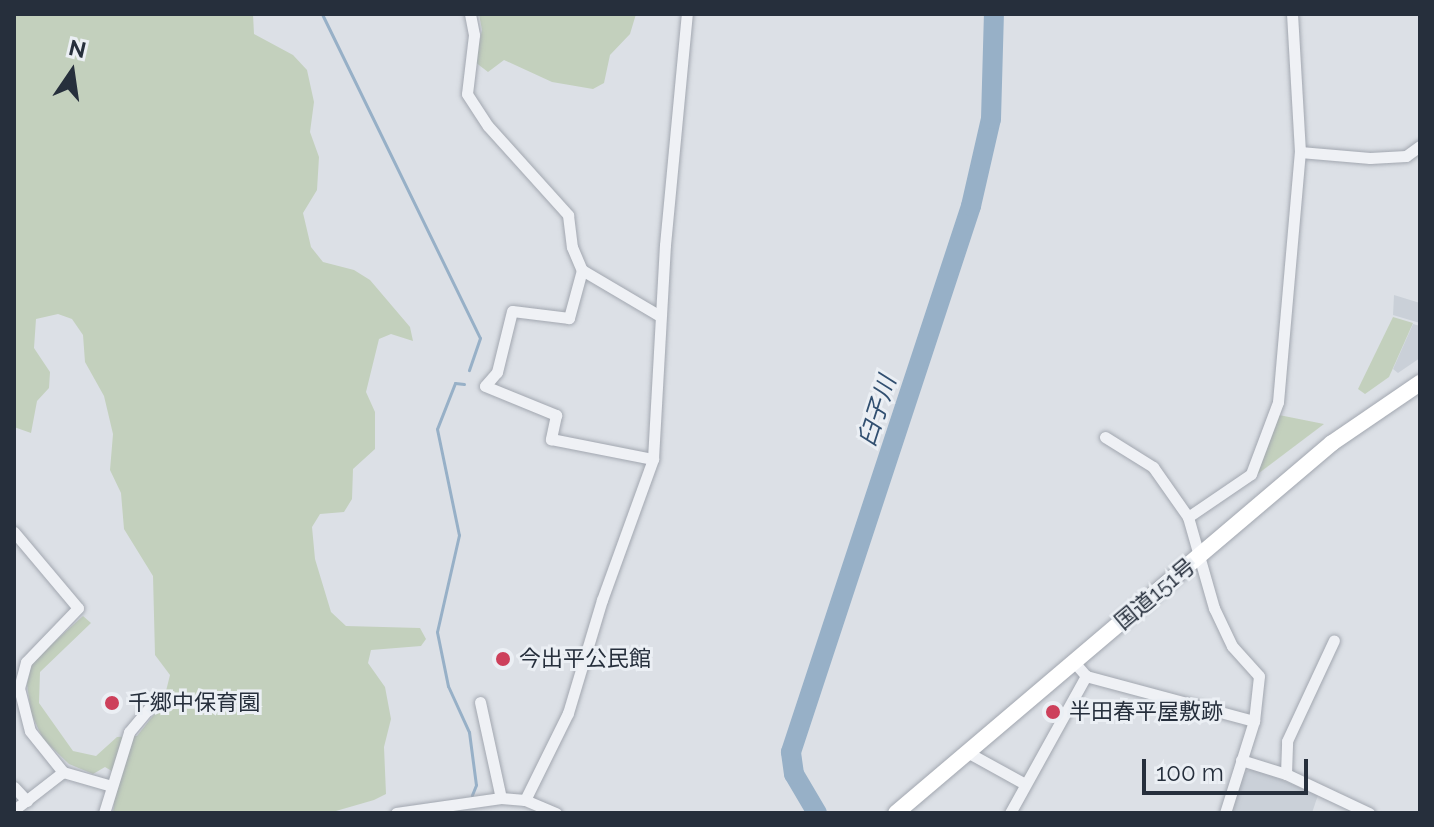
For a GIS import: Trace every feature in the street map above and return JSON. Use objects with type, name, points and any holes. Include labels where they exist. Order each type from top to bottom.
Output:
[{"type":"highway","name":"国道151号","points":[[896,813],[1332,443],[1420,383]]},
{"type":"street","points":[[470,14],[474,35],[467,94],[488,126],[568,215],[572,247],[582,270],[660,316]]},
{"type":"street","points":[[514,813],[568,713],[602,600],[653,459],[660,316],[687,14]]},
{"type":"street","points":[[1188,517],[1251,474],[1278,402],[1300,152],[1292,14]]},
{"type":"street","points":[[1300,152],[1370,158],[1406,156],[1420,146]]},
{"type":"street","points":[[582,270],[569,318],[512,311],[497,372],[485,386],[556,415],[551,439],[653,459]]},
{"type":"street","points":[[1105,437],[1153,467],[1188,517],[1214,608],[1232,646],[1259,676],[1254,721],[1225,813]]},
{"type":"street","points":[[14,533],[78,608],[32,653],[19,688],[30,731],[63,772],[108,785]]},
{"type":"street","points":[[1286,774],[1287,741],[1334,640]]},
{"type":"street","points":[[1074,662],[1086,676],[1254,721]]},
{"type":"street","points":[[1010,813],[1086,676]]},
{"type":"street","points":[[480,702],[501,798]]},
{"type":"street","points":[[104,813],[108,785],[129,732],[151,706]]},
{"type":"street","points":[[967,752],[1025,784]]},
{"type":"street","points":[[1241,760],[1286,774],[1369,813]]},
{"type":"street","points":[[14,810],[63,772]]},
{"type":"street","points":[[14,787],[27,801]]},
{"type":"street","points":[[396,813],[501,798],[520,799],[556,813]]},
{"type":"shaded area","points":[[1394,295],[1420,303],[1420,323],[1393,315]]},
{"type":"shaded area","points":[[1413,324],[1420,326],[1420,358],[1398,373],[1393,369]]},
{"type":"shaded area","points":[[1253,768],[1318,795],[1312,813],[1231,813],[1242,774]]},
{"type":"green space","points":[[14,14],[253,14],[254,34],[293,55],[307,70],[314,102],[310,132],[319,157],[317,190],[303,213],[311,247],[323,262],[354,270],[370,280],[410,327],[413,341],[391,334],[379,339],[366,392],[375,412],[375,449],[353,469],[352,499],[344,512],[320,514],[312,527],[315,559],[331,612],[346,626],[420,628],[426,639],[421,646],[371,650],[368,663],[385,687],[391,719],[384,747],[386,794],[374,800],[329,813],[113,813],[117,774],[105,767],[93,774],[69,764],[43,739],[31,713],[27,684],[32,662],[83,616],[91,623],[40,672],[39,703],[73,751],[96,756],[117,737],[137,736],[163,703],[170,675],[155,655],[153,576],[124,529],[121,493],[110,470],[113,434],[104,396],[85,362],[83,335],[72,319],[58,314],[36,319],[34,348],[50,372],[49,388],[37,401],[31,433],[14,427]]},
{"type":"green space","points":[[479,14],[636,14],[630,34],[610,55],[604,83],[593,89],[552,82],[504,60],[488,72],[475,62],[482,30]]},
{"type":"green space","points":[[1393,317],[1413,323],[1389,377],[1365,394],[1358,389]]},
{"type":"green space","points":[[1279,415],[1324,424],[1255,476],[1270,436]]},
{"type":"waterway","points":[[322,14],[480,338],[469,370]]},
{"type":"waterway","name":"臼子川","points":[[817,813],[794,774],[791,752],[971,206],[991,119],[994,14]]},
{"type":"waterway","points":[[464,384],[455,383],[437,429],[459,535],[437,632],[448,686],[469,732],[476,785],[472,795]]},
{"type":"place","name":"今出平公民館","points":[[503,659]]},
{"type":"place","name":"千郷中保育園","points":[[112,703]]},
{"type":"place","name":"半田春平屋敷跡","points":[[1053,712]]}]
